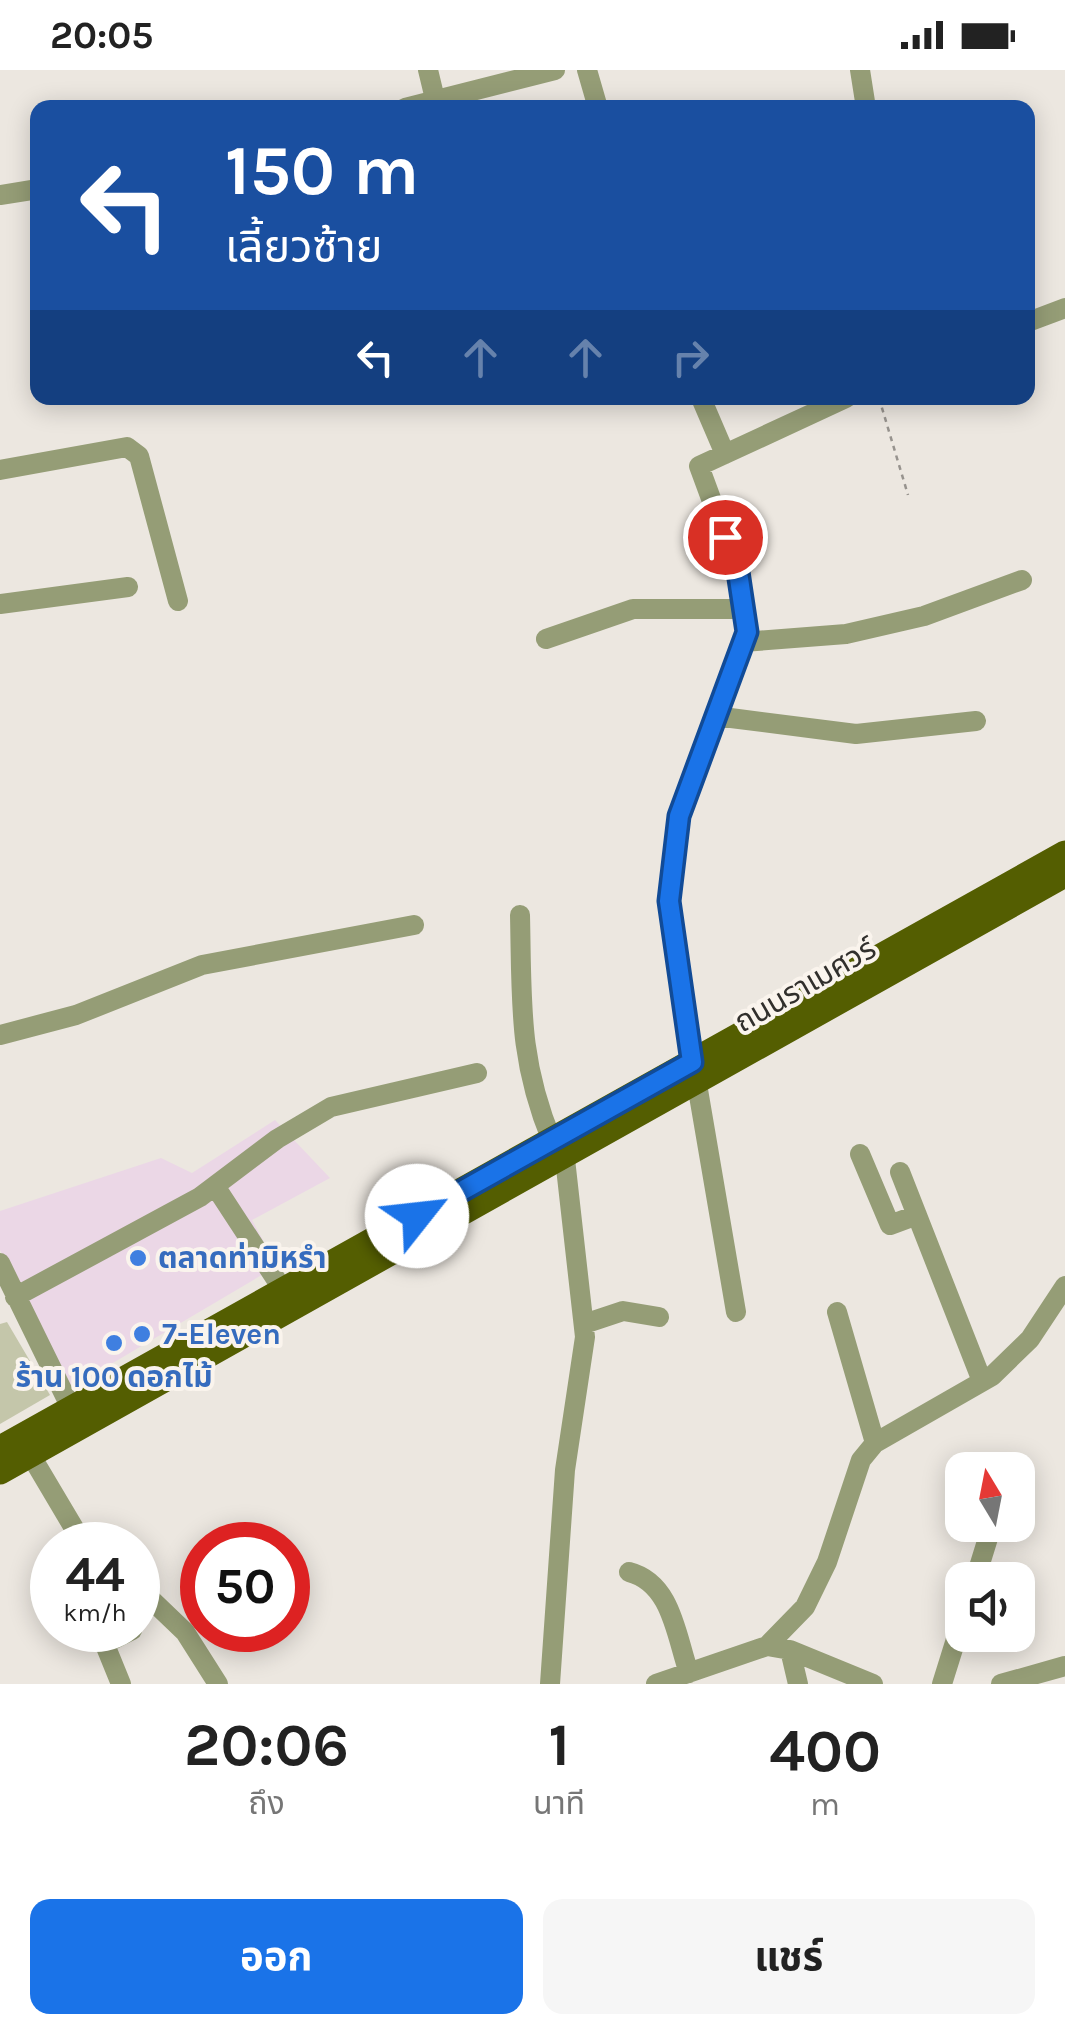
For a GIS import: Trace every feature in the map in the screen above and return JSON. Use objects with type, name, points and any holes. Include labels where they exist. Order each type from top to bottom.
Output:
[{"type":"main road","name":"ถนนราเมศวร์","points":[[0,1472],[694,1073],[1065,852]]},
{"type":"main road","name":"ถนนราเมศวร์","points":[[694,1073],[1065,875]]},
{"type":"main road","name":"ถนนราเมศวร์","points":[[0,1448],[283,1290],[558,1150]]},
{"type":"street","points":[[428,70],[435,99]]},
{"type":"street","points":[[432,100],[555,70]]},
{"type":"street","points":[[587,70],[596,100]]},
{"type":"street","points":[[860,70],[865,100]]},
{"type":"street","points":[[0,194],[30,190]]},
{"type":"street","points":[[1035,319],[1065,308]]},
{"type":"street","points":[[704,405],[725,454]]},
{"type":"street","points":[[736,1312],[669,901],[679,816],[747,632],[738,572],[699,466],[831,405]]},
{"type":"street","points":[[0,470],[127,447],[140,456],[178,602]]},
{"type":"street","points":[[742,642],[846,634],[924,616],[1022,580]]},
{"type":"street","points":[[0,604],[128,587]]},
{"type":"street","points":[[546,640],[632,608],[744,609]]},
{"type":"street","points":[[716,716],[856,734],[976,721]]},
{"type":"street","points":[[520,915],[524,1050],[531,1091],[558,1150],[584,1324],[565,1470],[550,1684]]},
{"type":"street","points":[[0,1035],[76,1014],[202,966],[414,925]]},
{"type":"street","points":[[16,1298],[215,1186],[277,1139],[331,1107],[477,1073]]},
{"type":"street","points":[[860,1154],[890,1226],[917,1215]]},
{"type":"street","points":[[900,1172],[982,1381]]},
{"type":"street","points":[[215,1186],[283,1290]]},
{"type":"street","points":[[0,1263],[72,1408]]},
{"type":"street","points":[[656,1684],[767,1646],[805,1607],[827,1562],[861,1460],[876,1443],[982,1381],[1030,1339],[1065,1286]]},
{"type":"street","points":[[584,1324],[624,1311],[659,1316]]},
{"type":"street","points":[[837,1312],[876,1443]]},
{"type":"street","points":[[30,1454],[70,1522]]},
{"type":"street","points":[[629,1572],[646,1576],[662,1591],[689,1673]]},
{"type":"street","points":[[162,1611],[198,1648],[211,1682]]},
{"type":"street","points":[[767,1646],[790,1650],[873,1684]]},
{"type":"street","points":[[790,1650],[798,1684]]},
{"type":"street","points":[[108,1652],[122,1684]]},
{"type":"street","points":[[942,1684],[952,1652]]},
{"type":"street","points":[[1001,1684],[1065,1666]]},
{"type":"path","points":[[881,405],[908,494]]},
{"type":"shaded area","name":"ตลาดท่ามิหรำ","points":[[275,1120],[330,1178],[252,1220],[277,1266],[67,1390],[0,1250],[0,1211],[161,1158],[192,1173]]},
{"type":"green space","points":[[7,1322],[50,1395],[0,1424],[0,1324]]},
{"type":"place","name":"ตลาดท่ามิหรำ","points":[[138,1258]]},
{"type":"place","name":"7-Eleven","points":[[142,1334]]},
{"type":"place","name":"ร้าน 100 ดอกไม้","points":[[114,1343]]},
{"type":"route","points":[[417,1216],[692,1062],[669,901],[679,816],[747,632],[738,572],[725,537]]}]
